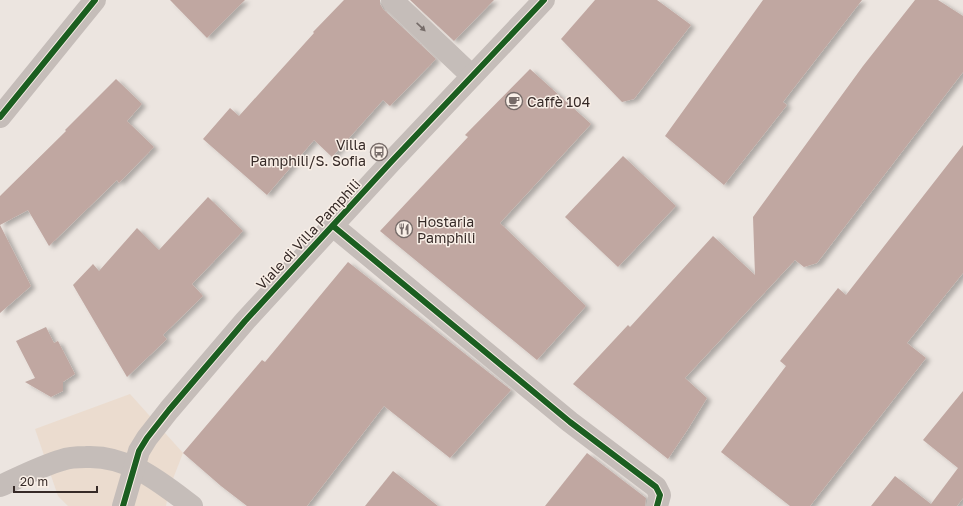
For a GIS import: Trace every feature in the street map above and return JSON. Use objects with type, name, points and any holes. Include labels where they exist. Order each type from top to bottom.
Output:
[{"type":"street","points":[[0,117],[95,0]]},
{"type":"street","points":[[392,0],[472,76]]},
{"type":"street","name":"Viale di Villa Pamphili","points":[[123,506],[143,444],[169,410],[244,321],[544,0]]},
{"type":"street","points":[[333,226],[570,422],[656,487],[660,495],[657,506]]},
{"type":"street","points":[[0,486],[64,459],[91,456],[109,458],[135,466],[169,488],[192,506]]},
{"type":"shaded area","points":[[130,394],[183,453],[169,489],[166,506],[68,506],[58,496],[35,429]]},
{"type":"building","points":[[170,0],[245,0],[207,38]]},
{"type":"building","points":[[344,0],[380,0],[380,4],[383,9],[436,59],[390,106],[383,100],[332,157],[314,140],[267,195],[203,139],[230,108],[239,116],[314,33],[313,32]]},
{"type":"building","points":[[410,0],[494,0],[454,41]]},
{"type":"building","points":[[595,0],[657,0],[691,25],[634,99],[622,102],[561,39]]},
{"type":"building","points":[[763,0],[862,0],[783,102],[787,105],[724,185],[665,136]]},
{"type":"building","points":[[915,0],[938,0],[963,16],[963,72],[817,263],[804,267],[795,260],[685,378],[707,398],[668,459],[573,384],[628,325],[630,327],[713,236],[755,275],[753,217],[863,66]]},
{"type":"building","points":[[530,69],[591,124],[500,223],[586,306],[537,360],[380,231],[468,137],[465,135]]},
{"type":"building","points":[[116,79],[142,104],[127,121],[154,147],[119,183],[117,180],[49,246],[28,210],[0,225],[0,196]]},
{"type":"building","points":[[963,145],[963,273],[907,343],[926,358],[810,506],[790,506],[721,452],[786,366],[780,361],[838,288],[846,295]]},
{"type":"building","points":[[623,156],[676,206],[618,267],[565,217]]},
{"type":"building","points":[[208,197],[243,231],[192,284],[203,296],[163,335],[167,339],[127,377],[73,285],[93,264],[99,271],[137,228],[159,250]]},
{"type":"building","points":[[0,225],[31,286],[0,313]]},
{"type":"building","points":[[348,262],[511,390],[450,458],[384,406],[307,506],[247,506],[183,453],[262,360],[265,362]]},
{"type":"building","points":[[46,327],[54,343],[58,341],[75,374],[63,382],[63,391],[51,397],[25,382],[35,378],[16,341]]},
{"type":"building","points":[[963,391],[963,498],[957,506],[871,506],[895,476],[931,504],[958,468],[923,440]]},
{"type":"building","points":[[587,453],[646,498],[645,506],[545,506]]},
{"type":"building","points":[[393,471],[438,506],[365,506]]},
{"type":"cycle path","points":[[0,117],[95,0]]},
{"type":"cycle path","points":[[123,506],[139,451],[147,438],[169,410],[245,321],[391,162],[544,0]]},
{"type":"cycle path","points":[[333,226],[570,422],[656,487],[660,495],[657,506]]},
{"type":"place","name":"Caffè 104","points":[[514,101]]},
{"type":"place","name":"Villa Pamphili/S. Sofia","points":[[379,152]]},
{"type":"place","name":"Hostaria Pamphili","points":[[404,229]]}]
